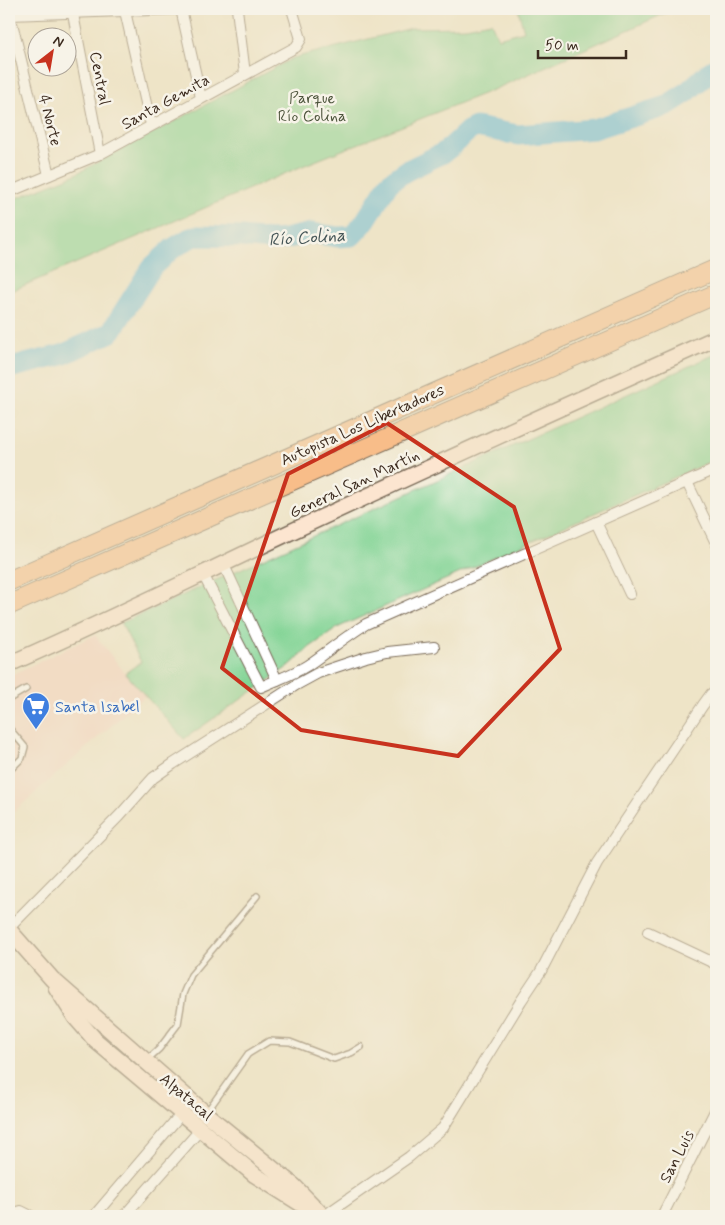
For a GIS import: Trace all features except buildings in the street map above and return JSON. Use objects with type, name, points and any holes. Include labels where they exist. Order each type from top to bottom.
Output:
[{"type":"highway","name":"Autopista Los Libertadores","points":[[9,581],[716,269]]},
{"type":"highway","name":"Autopista Los Libertadores","points":[[9,604],[716,294]]},
{"type":"street","points":[[9,15],[72,11],[181,9],[201,98]]},
{"type":"street","points":[[236,9],[245,74]]},
{"type":"street","name":"Santa Gemita","points":[[9,192],[100,154],[296,47],[301,38],[292,9]]},
{"type":"street","name":"Central","points":[[72,11],[100,154]]},
{"type":"street","points":[[125,11],[151,125]]},
{"type":"street","name":"4 Norte","points":[[9,15],[49,175]]},
{"type":"street","name":"General San Martín","points":[[9,664],[87,630],[416,473],[716,338]]},
{"type":"street","points":[[203,574],[261,687],[306,666],[366,624],[716,469]]},
{"type":"street","points":[[687,482],[716,543]]},
{"type":"street","points":[[596,522],[630,594]]},
{"type":"street","points":[[223,564],[277,680]]},
{"type":"street","points":[[9,929],[120,815],[153,778],[173,764],[296,685],[318,673],[387,652],[434,648]]},
{"type":"street","points":[[323,1216],[409,1157],[443,1128],[541,971],[597,863],[702,705],[716,691]]},
{"type":"street","name":"Alpatacal","points":[[9,929],[52,979],[206,1114],[294,1186],[323,1216]]},
{"type":"street","points":[[648,932],[716,964]]},
{"type":"street","name":"Alpatacal","points":[[52,979],[66,1005],[96,1041],[256,1175],[287,1196],[323,1216]]},
{"type":"street","points":[[96,1041],[98,1034],[107,1028]]},
{"type":"street","name":"San Luis","points":[[662,1216],[716,1109]]},
{"type":"street","points":[[94,1216],[182,1114]]},
{"type":"street","points":[[124,1216],[200,1130]]},
{"type":"street","points":[[256,1175],[262,1172],[267,1163]]},
{"type":"street","points":[[9,1214],[22,1211],[31,1216]]},
{"type":"lane","points":[[9,699],[26,689]]},
{"type":"lane","points":[[9,728],[24,748],[22,758],[9,771]]},
{"type":"lane","points":[[145,1061],[160,1049],[178,1024],[183,994],[191,975],[257,896]]},
{"type":"lane","points":[[206,1114],[248,1054],[269,1041],[290,1042],[334,1059],[361,1047]]},
{"type":"highlighted area","points":[[387,423],[514,507],[560,649],[458,756],[301,730],[222,668],[288,474]]},
{"type":"shaded area","points":[[95,635],[145,696],[9,816],[9,676]]},
{"type":"green space","name":"Parque Río Colina","points":[[518,9],[675,9],[495,89],[305,165],[9,292],[9,201],[72,176],[293,58],[412,28],[466,27],[491,22],[498,38],[524,31]]},
{"type":"green space","points":[[716,354],[716,459],[339,627],[310,647],[289,666],[184,739],[125,673],[141,662],[121,623]]},
{"type":"waterway","name":"Río Colina","points":[[9,368],[62,355],[109,333],[152,267],[172,249],[190,238],[197,236],[241,237],[271,240],[311,233],[338,237],[352,236],[364,223],[389,183],[406,171],[443,153],[468,131],[476,127],[518,135],[594,129],[666,106],[686,93],[716,68]]},
{"type":"place","name":"Santa Isabel","points":[[36,730]]}]
